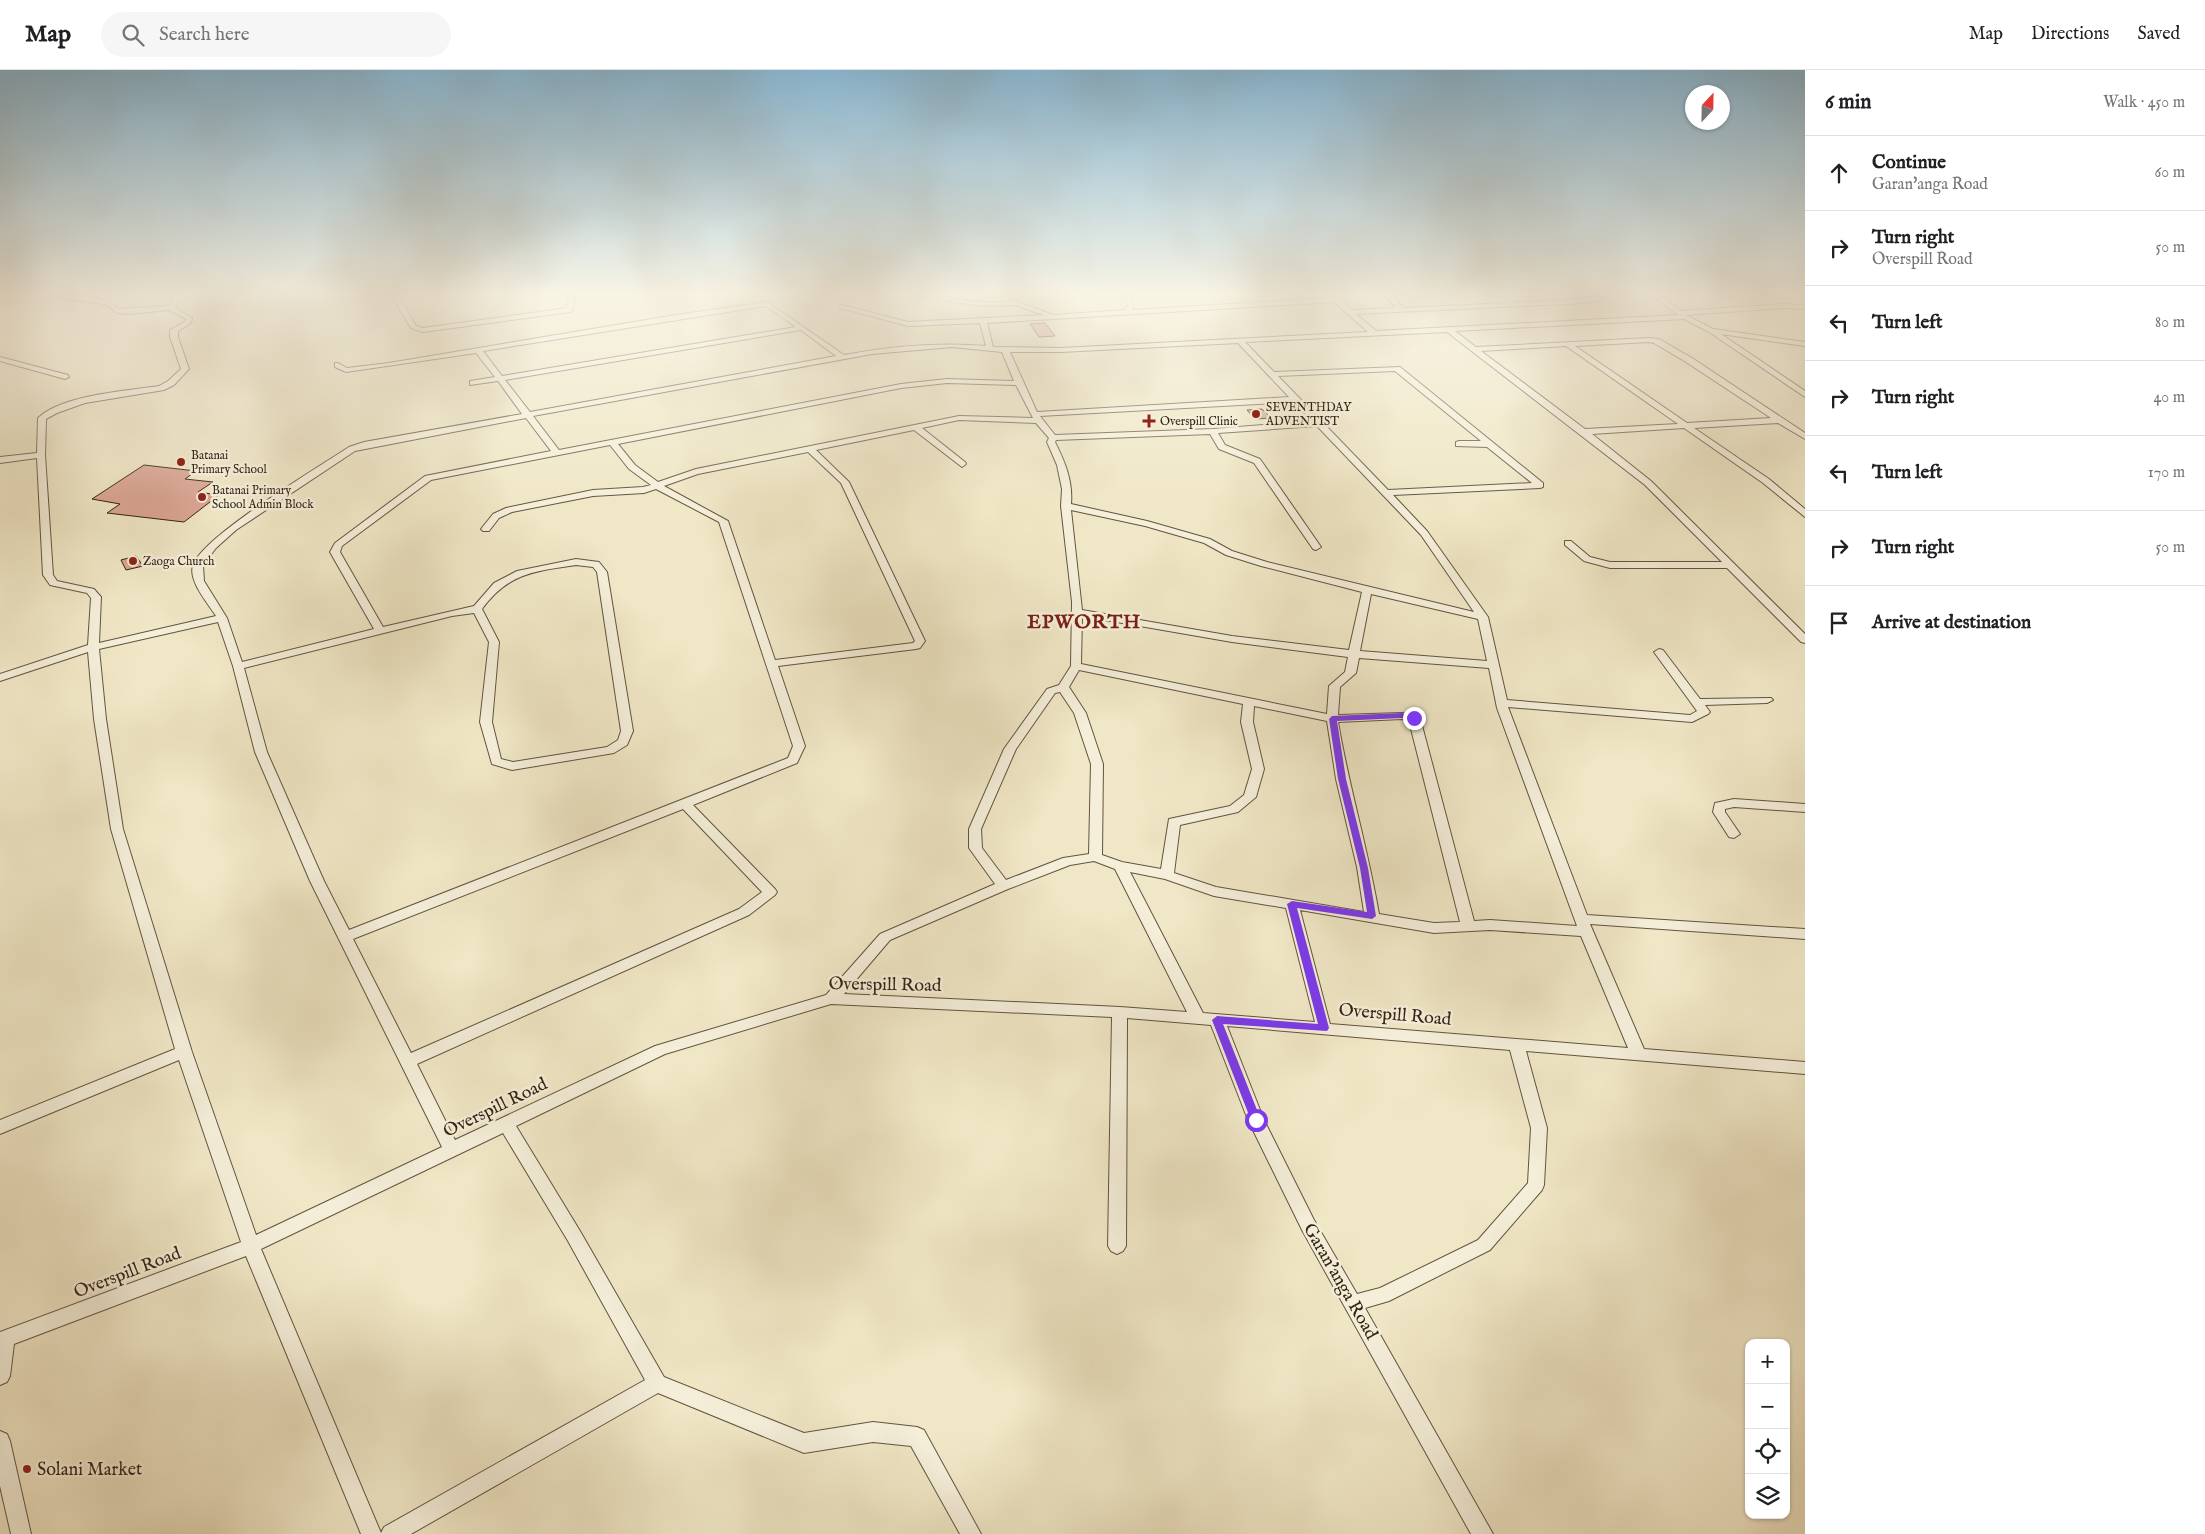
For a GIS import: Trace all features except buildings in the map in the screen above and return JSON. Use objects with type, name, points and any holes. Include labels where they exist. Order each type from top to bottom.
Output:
[{"type":"street","points":[[16,363],[65,377]]},
{"type":"street","points":[[183,363],[185,369],[171,383],[161,388],[73,404],[53,410],[42,418],[41,455],[48,575],[54,583],[90,591],[96,597],[93,647],[100,718],[117,829],[184,1052],[251,1246],[372,1534]]},
{"type":"street","points":[[338,365],[346,370],[390,363]]},
{"type":"street","points":[[489,363],[556,452]]},
{"type":"street","points":[[473,383],[590,363]]},
{"type":"street","points":[[452,1150],[317,881],[261,752],[238,666],[222,618],[202,588],[198,574],[198,565],[213,546],[233,528],[357,447],[526,414],[807,363]]},
{"type":"street","points":[[1011,363],[1037,418],[1053,438]]},
{"type":"street","points":[[1262,363],[1424,533],[1484,617],[1502,704],[1584,925],[1639,1055]]},
{"type":"street","points":[[1495,363],[1648,482],[1805,640]]},
{"type":"street","points":[[1595,363],[1766,481],[1805,514]]},
{"type":"street","points":[[1694,363],[1805,437]]},
{"type":"street","points":[[1758,363],[1805,395]]},
{"type":"street","points":[[1272,374],[1397,369],[1540,485],[1384,493]]},
{"type":"street","points":[[380,630],[335,552],[338,545],[428,478],[900,386],[946,381],[1019,383]]},
{"type":"street","points":[[486,530],[496,516],[510,510],[593,493],[644,490],[658,486],[671,479],[696,472],[959,418],[1037,418],[1297,400]]},
{"type":"street","points":[[1584,432],[1779,420]]},
{"type":"street","points":[[1053,438],[1320,424]]},
{"type":"street","points":[[916,427],[962,464]]},
{"type":"street","points":[[1213,431],[1222,446],[1257,461],[1316,548]]},
{"type":"street","points":[[1003,886],[976,848],[975,829],[1010,748],[1051,691],[1063,687],[1076,666],[1076,612],[1066,506],[1068,479],[1051,442],[1053,438]]},
{"type":"street","points":[[346,937],[793,760],[798,746],[723,521],[658,486],[632,467],[613,443]]},
{"type":"street","points":[[1459,444],[1490,444]]},
{"type":"street","points":[[771,664],[916,646],[920,641],[845,482],[809,448]]},
{"type":"street","points":[[0,460],[41,455]]},
{"type":"street","points":[[1066,506],[1156,526],[1207,541],[1230,553],[1264,564],[1484,617]]},
{"type":"street","points":[[1568,543],[1587,559],[1610,565],[1729,565]]},
{"type":"street","points":[[576,562],[596,564],[602,572],[627,731],[623,742],[610,750],[512,766],[496,761],[486,722],[494,642],[477,610],[484,597],[506,578],[523,571],[576,562]]},
{"type":"street","points":[[1367,590],[1350,673],[1335,686],[1332,719],[1342,779],[1364,868],[1372,916]]},
{"type":"street","points":[[238,666],[452,613],[477,610]]},
{"type":"street","points":[[1076,612],[1232,639],[1353,654],[1493,665]]},
{"type":"street","points":[[0,678],[93,647],[222,618]]},
{"type":"street","points":[[1502,704],[1692,719],[1704,712],[1659,652]]},
{"type":"street","points":[[1076,666],[1332,719],[1402,716],[1414,718],[1468,926]]},
{"type":"street","points":[[1063,687],[1080,713],[1097,764],[1096,857]]},
{"type":"street","points":[[1698,702],[1767,700]]},
{"type":"street","points":[[1168,875],[1174,822],[1234,809],[1250,797],[1258,769],[1247,722],[1249,702]]},
{"type":"street","points":[[1734,834],[1719,812],[1719,806],[1734,803],[1805,808]]},
{"type":"street","points":[[409,1061],[744,912],[770,892],[685,804]]},
{"type":"street","points":[[831,999],[885,937],[1003,886],[1068,861],[1096,857],[1120,866],[1168,875],[1214,891],[1372,916],[1434,928],[1490,925],[1584,925],[1805,934]]},
{"type":"street","points":[[1120,866],[1198,1018]]},
{"type":"street","points":[[1292,904],[1324,1028]]},
{"type":"street","name":"Overspill Road","points":[[2,1340],[251,1246],[660,1050],[831,999],[1120,1012],[1805,1068]]},
{"type":"street","points":[[1117,1246],[1120,1012]]},
{"type":"street","name":"Garan'anga Road","points":[[1217,1020],[1256,1120],[1308,1225],[1482,1534]]},
{"type":"street","points":[[1352,1303],[1383,1295],[1484,1245],[1536,1185],[1540,1128],[1516,1044]]},
{"type":"street","points":[[0,1127],[184,1052]]},
{"type":"street","points":[[506,1123],[574,1236],[657,1383],[804,1443],[873,1432],[917,1437],[971,1534]]},
{"type":"street","points":[[0,1376],[2,1340]]},
{"type":"street","points":[[391,1534],[657,1383]]},
{"type":"street","points":[[0,1441],[21,1534]]},
{"type":"place","name":"SEVENTHDAY ADVENTIST","points":[[1256,414]]},
{"type":"place","name":"Overspill Clinic","points":[[1149,421]]},
{"type":"place","name":"Batanai Primary School","points":[[181,462]]},
{"type":"place","name":"Batanai Primary School Admin Block","points":[[202,497]]},
{"type":"place","name":"Zaoga Church","points":[[133,561]]},
{"type":"place","name":"Solani Market","points":[[27,1469]]},
{"type":"district","name":"EPWORTH","points":[[1084,621]]},
{"type":"route","points":[[1256,1120],[1217,1020],[1324,1028],[1292,904],[1372,916],[1364,868],[1342,779],[1332,719],[1402,716],[1414,718]]}]
